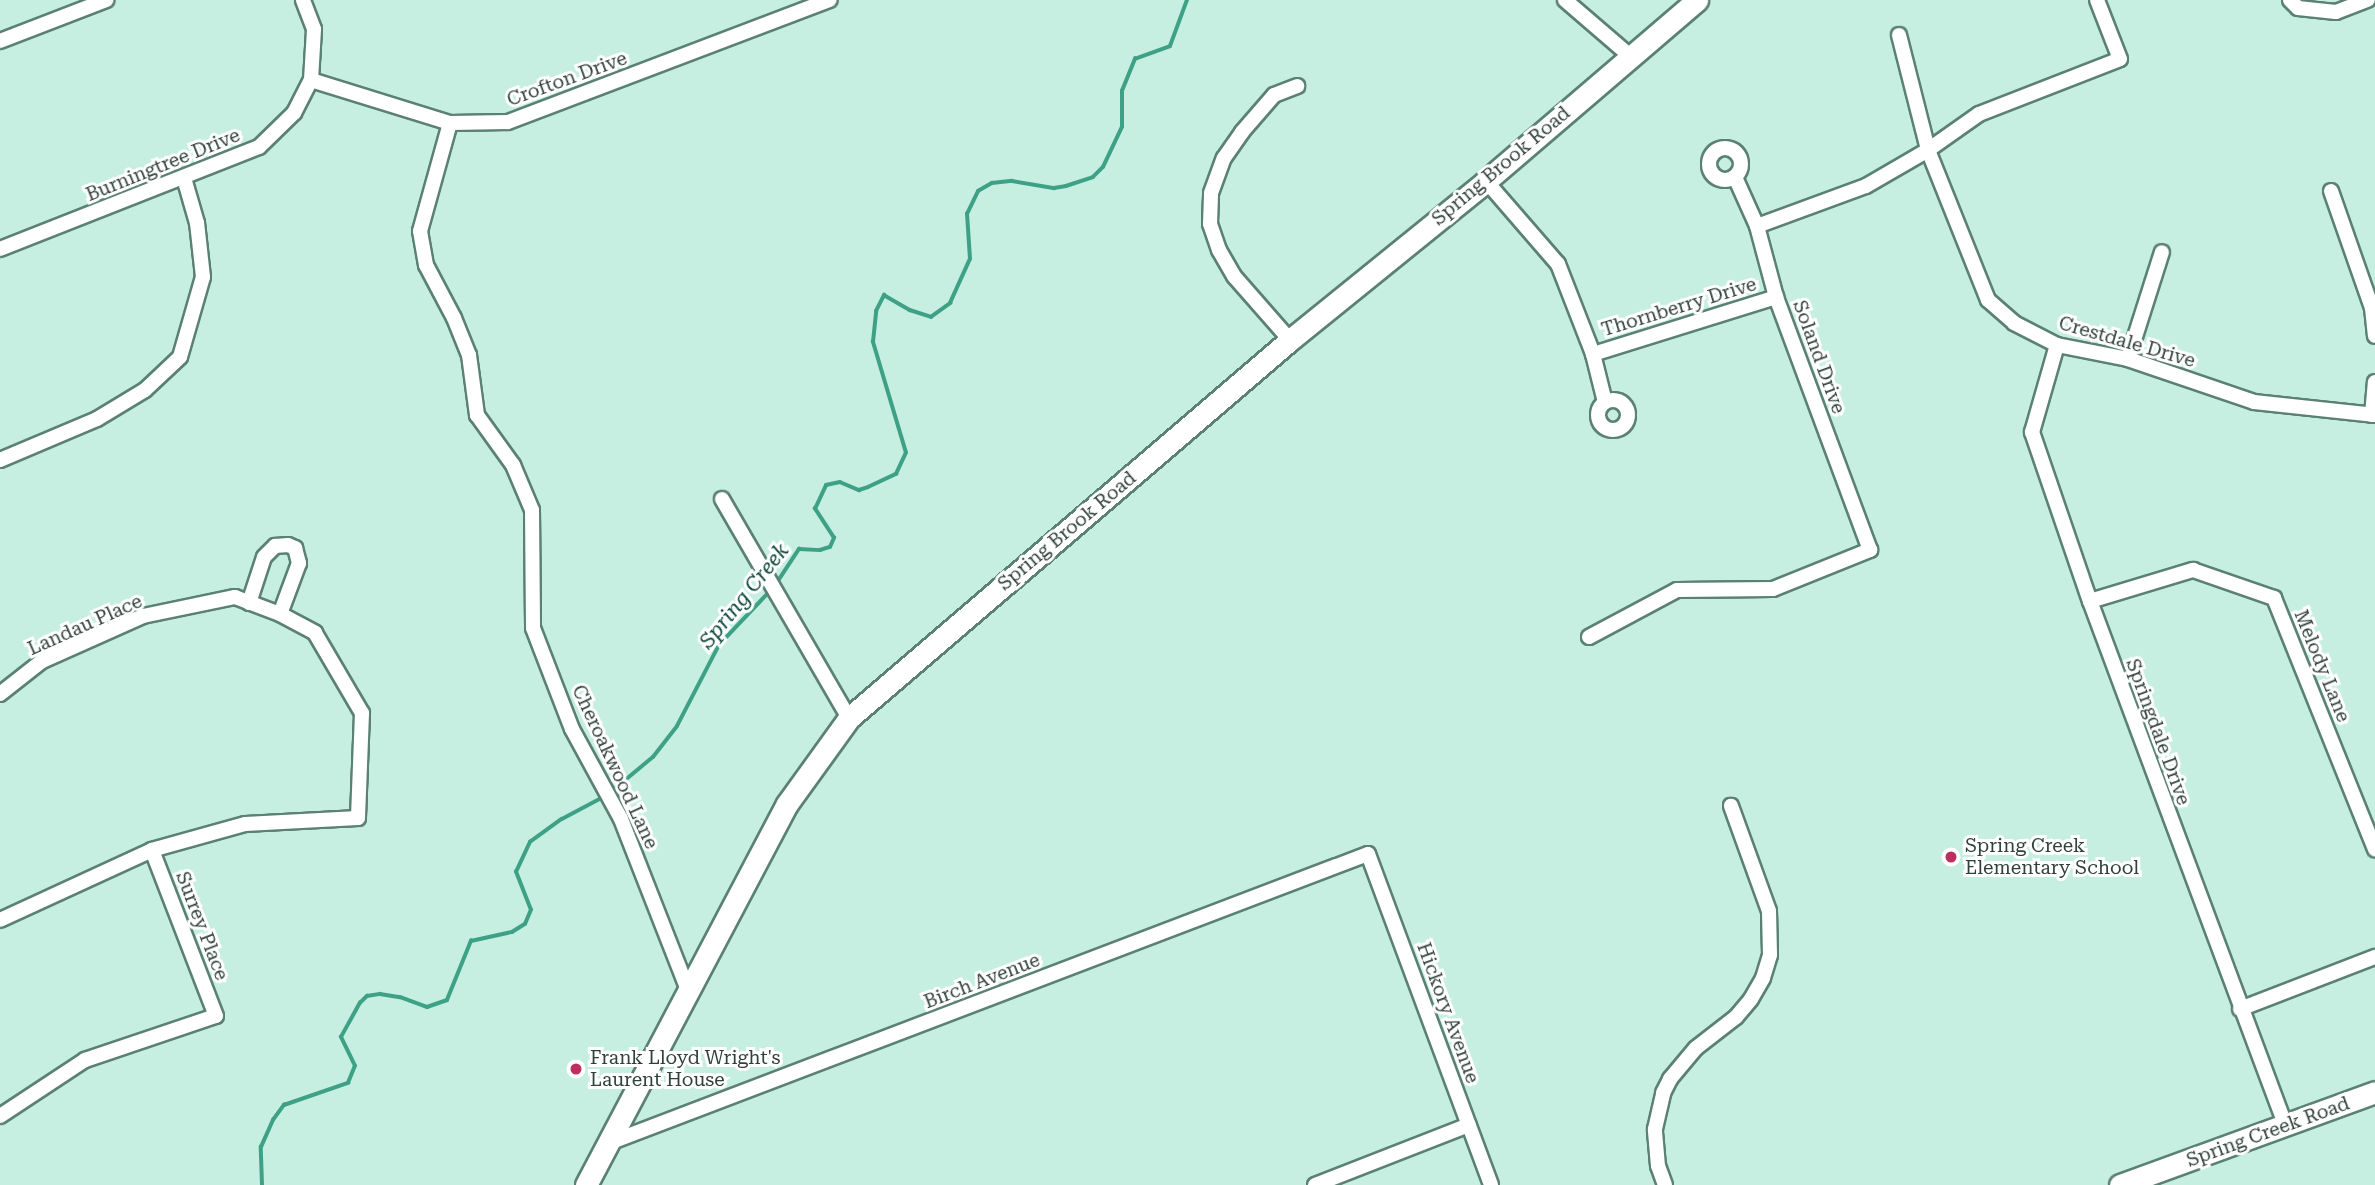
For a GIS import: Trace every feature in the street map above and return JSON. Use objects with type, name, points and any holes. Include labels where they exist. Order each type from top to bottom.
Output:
[{"type":"street","points":[[0,41],[106,0]]},
{"type":"street","points":[[303,0],[314,29],[311,79]]},
{"type":"street","name":"Crofton Drive","points":[[311,79],[450,123],[508,122],[830,0]]},
{"type":"street","points":[[1565,0],[1630,56]]},
{"type":"street","name":"Spring Brook Road","points":[[586,1185],[787,804],[849,718],[1290,340],[1486,181],[1697,0]]},
{"type":"street","points":[[1757,226],[1866,186],[1928,150],[1979,114],[2120,59],[2097,0]]},
{"type":"street","points":[[2290,0],[2298,8],[2336,12],[2368,0]]},
{"type":"street","name":"Crestdale Drive","points":[[1899,35],[1928,150],[1988,300],[2014,323],[2057,345],[2128,359],[2254,402],[2373,415]]},
{"type":"street","name":"Burningtree Drive","points":[[0,249],[259,147],[294,113],[311,79]]},
{"type":"street","points":[[1290,340],[1234,276],[1219,250],[1210,224],[1211,193],[1224,158],[1274,95],[1297,86]]},
{"type":"street","name":"Cheroakwood Lane","points":[[450,123],[420,231],[426,265],[454,318],[469,355],[477,415],[513,465],[532,510],[533,628],[572,729],[621,819],[688,990]]},
{"type":"street","name":"Soland Drive","points":[[1589,637],[1677,590],[1773,589],[1870,550],[1776,297],[1757,226],[1735,177]]},
{"type":"street","points":[[0,460],[97,419],[145,390],[180,357],[203,277],[197,223],[184,178]]},
{"type":"street","points":[[1486,181],[1558,264],[1594,354],[1605,402]]},
{"type":"street","points":[[2331,191],[2372,308],[2375,336]]},
{"type":"street","points":[[2128,359],[2162,252]]},
{"type":"street","name":"Thornberry Drive","points":[[1594,354],[1776,297]]},
{"type":"street","name":"Springdale Drive","points":[[2057,345],[2032,432],[2090,601],[2286,1127]]},
{"type":"street","points":[[2373,415],[2375,382]]},
{"type":"street","points":[[722,499],[849,718]]},
{"type":"street","points":[[0,920],[152,850],[244,824],[358,818],[362,713],[315,633],[280,614],[242,600],[264,556],[275,546],[288,545],[295,548],[299,563],[280,614]]},
{"type":"street","name":"Melody Lane","points":[[2090,601],[2193,570],[2274,598],[2375,849]]},
{"type":"street","name":"Landau Place","points":[[0,694],[42,661],[143,616],[242,600]]},
{"type":"street","points":[[1665,1185],[1658,1166],[1655,1129],[1663,1093],[1670,1079],[1696,1048],[1736,1017],[1751,999],[1763,978],[1770,955],[1769,911],[1731,806]]},
{"type":"street","name":"Surrey Place","points":[[0,1116],[85,1060],[216,1016],[152,850]]},
{"type":"street","name":"Hickory Avenue","points":[[1368,854],[1491,1185]]},
{"type":"street","name":"Birch Avenue","points":[[609,1143],[1368,854]]},
{"type":"street","points":[[2240,1009],[2375,957]]},
{"type":"street","name":"Spring Creek Road","points":[[2120,1185],[2375,1093]]},
{"type":"street","points":[[1315,1185],[1469,1125]]},
{"type":"waterway","name":"Spring Creek","points":[[776,584],[799,549],[820,550],[830,547],[834,538],[815,509],[826,485],[840,482],[859,490],[868,487],[896,474],[906,453],[873,342],[876,311],[884,295],[910,310],[931,317],[950,303],[970,259],[967,214],[978,191],[992,183],[1012,181],[1054,188],[1093,177],[1103,167],[1122,127],[1122,91],[1135,59],[1170,46],[1187,0]]},
{"type":"waterway","name":"Spring Creek","points":[[612,791],[653,757],[677,726],[719,645],[771,590]]},
{"type":"waterway","name":"Spring Creek","points":[[262,1185],[261,1147],[273,1120],[284,1105],[348,1083],[355,1066],[341,1037],[360,1003],[367,996],[380,994],[400,997],[427,1007],[447,1000],[471,941],[512,932],[525,924],[531,910],[516,872],[530,842],[562,819],[605,796]]},
{"type":"place","name":"Spring Creek Elementary School","points":[[1951,857]]},
{"type":"place","name":"Frank Lloyd Wright's Laurent House","points":[[576,1069]]}]
